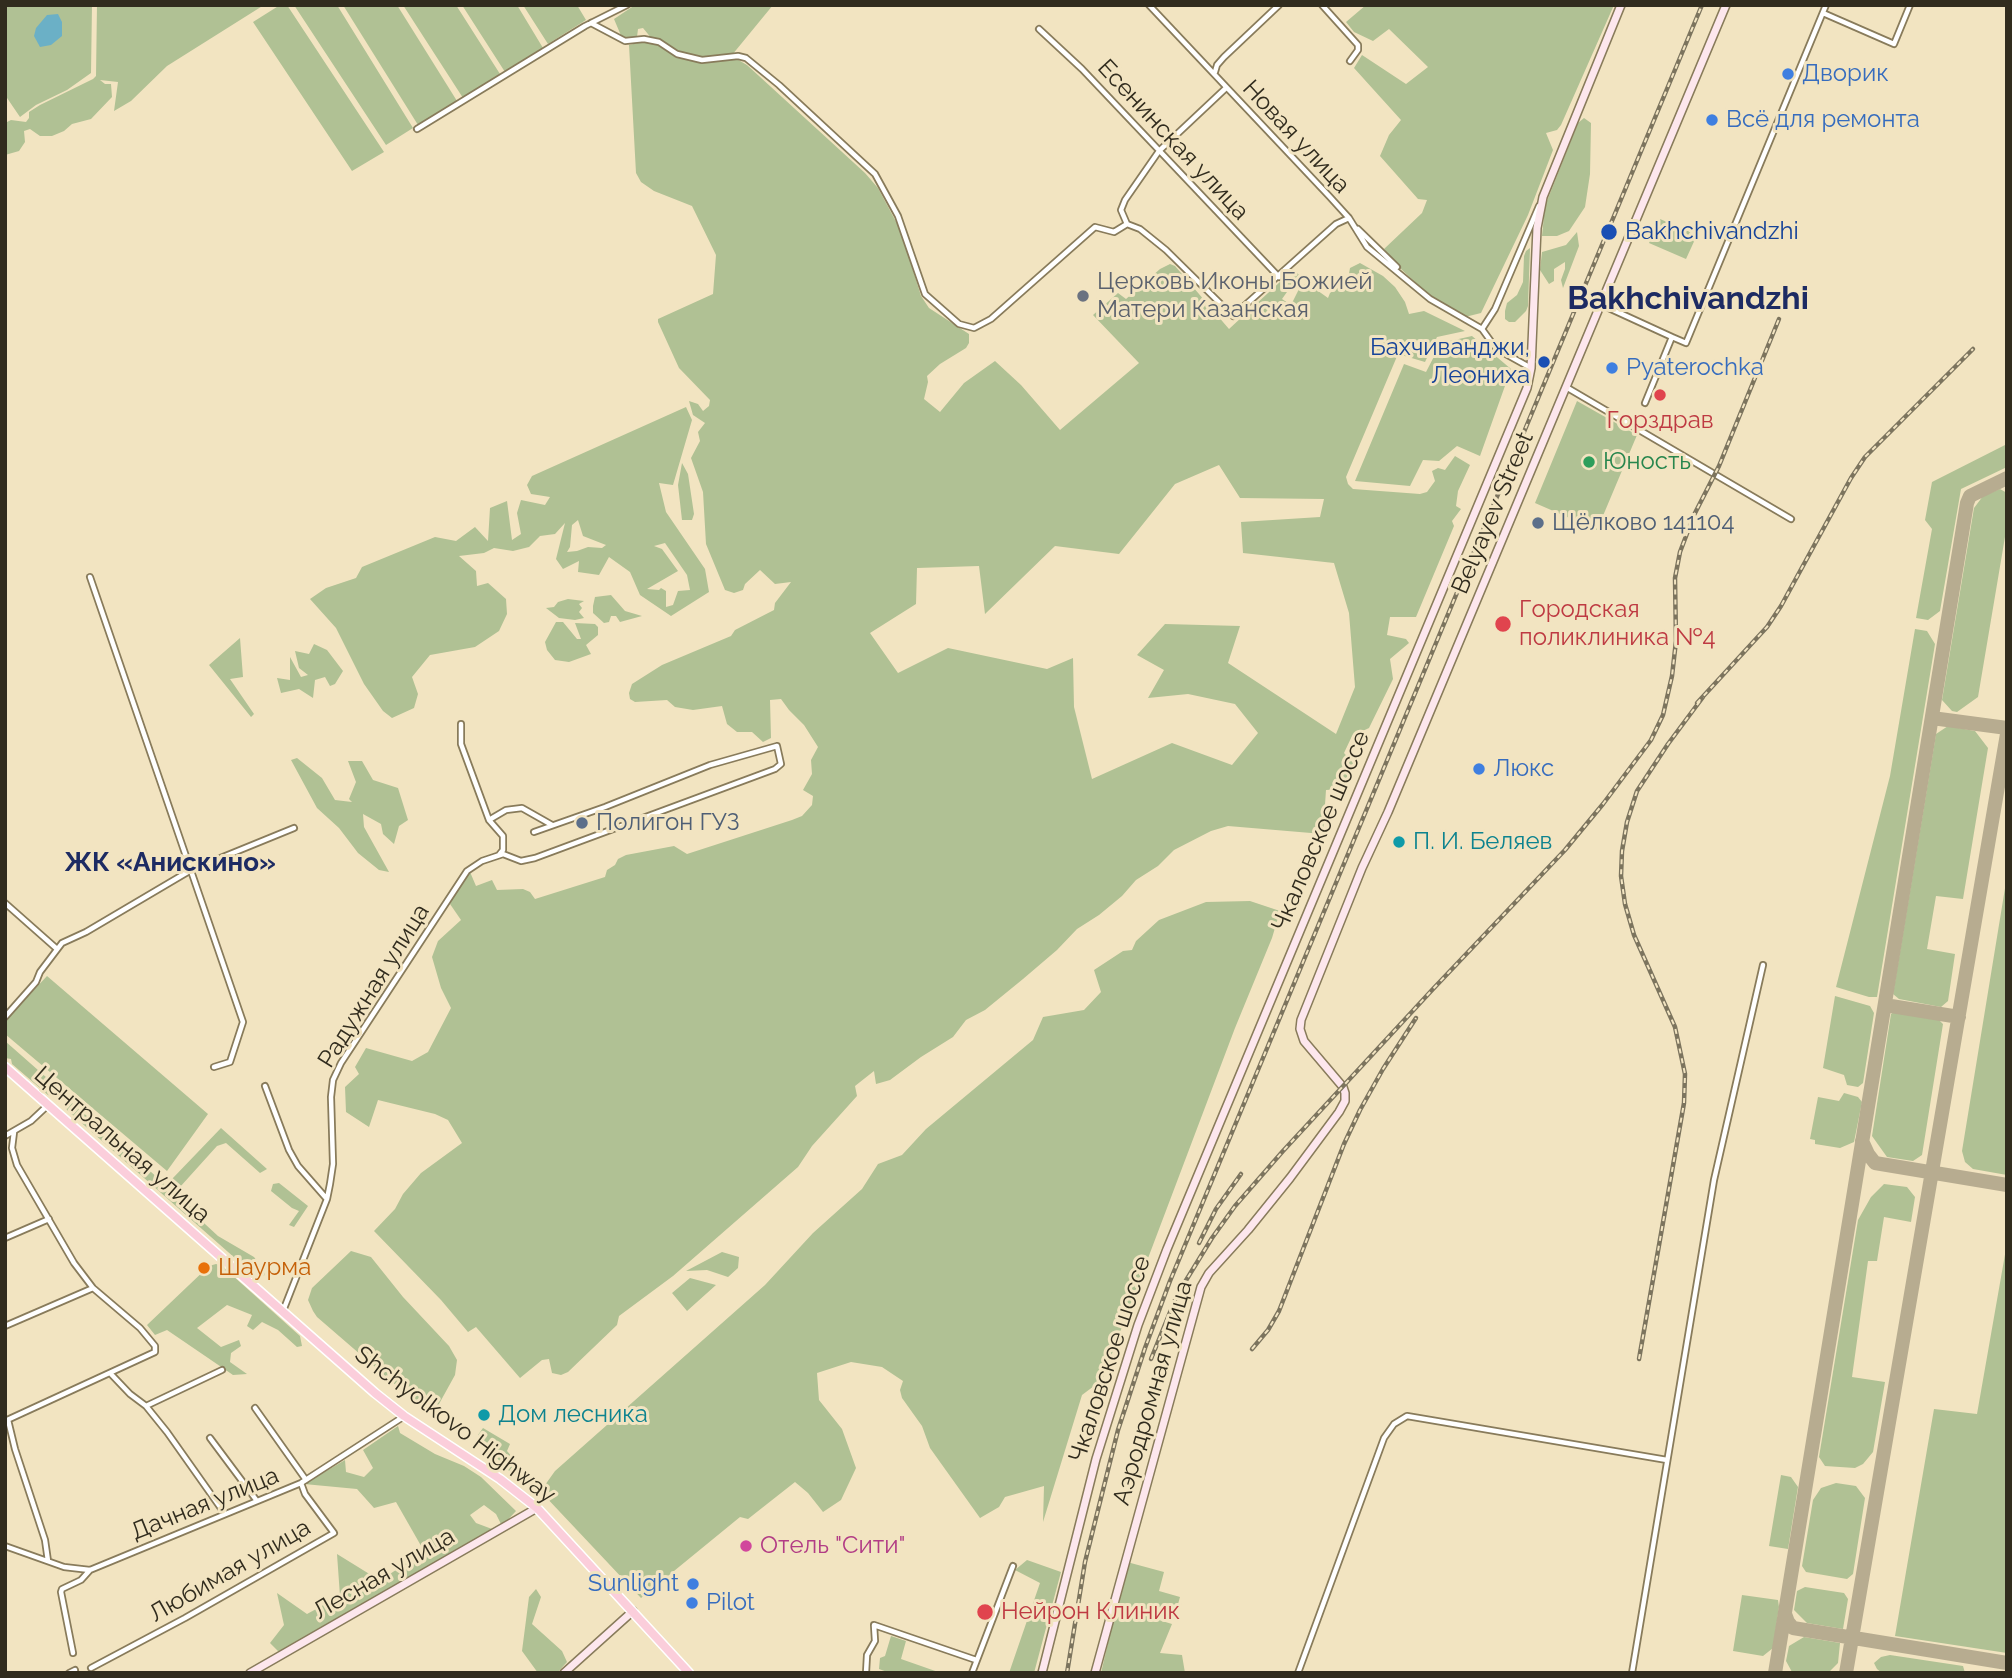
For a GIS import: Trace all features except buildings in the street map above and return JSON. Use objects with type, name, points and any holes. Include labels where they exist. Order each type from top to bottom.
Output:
[{"type":"main road","name":"Центральная улица","points":[[5,1067],[214,1251]]},
{"type":"main road","name":"Shchyolkovo Highway","points":[[214,1251],[404,1416],[500,1479],[537,1508],[690,1673]]},
{"type":"street","points":[[417,129],[591,23],[627,5]]},
{"type":"street","points":[[1149,5],[1215,73]]},
{"type":"street","points":[[1215,73],[1217,65],[1224,57],[1279,5]]},
{"type":"street","points":[[1322,5],[1358,45],[1358,50],[1350,61]]},
{"type":"street","name":"Чкаловское шоссе","points":[[1042,1673],[1087,1491],[1138,1325],[1177,1224],[1527,388],[1531,368],[1536,243],[1543,197],[1621,5]]},
{"type":"street","name":"Belyayev Street","points":[[1340,1083],[1312,1053],[1302,1036],[1301,1020],[1362,868],[1388,812],[1726,5]]},
{"type":"street","points":[[1600,304],[1686,343],[1826,5]]},
{"type":"street","points":[[1823,13],[1894,44],[1910,5]]},
{"type":"street","points":[[591,23],[625,41],[644,39],[659,42],[677,54],[702,60],[738,56],[746,58],[779,85],[874,174],[898,216],[925,294],[959,324],[974,328],[991,319],[1096,228],[1114,232],[1127,224]]},
{"type":"street","name":"Есенинская улица","points":[[1039,29],[1082,69],[1279,277]]},
{"type":"street","name":"Новая улица","points":[[1215,73],[1226,88],[1349,218],[1367,247],[1430,299],[1482,329],[1495,347],[1531,368]]},
{"type":"street","points":[[1226,88],[1159,151],[1125,200],[1121,210],[1127,224],[1140,229],[1166,250],[1230,315],[1236,314],[1336,224],[1349,218]]},
{"type":"street","points":[[1482,329],[1495,309],[1543,197]]},
{"type":"street","points":[[1524,240],[1536,243]]},
{"type":"street","points":[[1645,402],[1672,337]]},
{"type":"street","points":[[1566,387],[1791,519]]},
{"type":"street","points":[[90,577],[243,1022],[230,1062],[214,1068]]},
{"type":"street","points":[[461,724],[460,744],[489,820],[503,836],[503,850],[498,856]]},
{"type":"street","points":[[498,856],[503,854],[521,861],[535,858],[775,769],[781,764],[777,746],[710,765],[534,832]]},
{"type":"street","points":[[489,820],[506,810],[522,808],[553,825]]},
{"type":"street","points":[[5,1017],[36,982],[62,943],[86,932],[191,870],[294,828]]},
{"type":"street","name":"Радужная улица","points":[[283,1312],[327,1199],[333,1164],[331,1097],[333,1080],[341,1063],[467,871],[482,861],[498,856]]},
{"type":"street","points":[[5,903],[57,948]]},
{"type":"street","points":[[1632,1673],[1714,1180],[1763,965]]},
{"type":"street","name":"Аэродромная улица","points":[[1095,1673],[1201,1286],[1209,1273],[1276,1196],[1339,1112],[1346,1097],[1340,1083]]},
{"type":"street","points":[[265,1086],[294,1158],[327,1199]]},
{"type":"street","points":[[5,1136],[31,1121],[48,1105]]},
{"type":"street","points":[[14,1132],[12,1148],[17,1166],[74,1263],[93,1288],[140,1328],[156,1346],[155,1352],[6,1420],[45,1540],[48,1561]]},
{"type":"street","points":[[5,1238],[48,1219]]},
{"type":"street","points":[[5,1326],[93,1288]]},
{"type":"street","points":[[146,1406],[222,1370]]},
{"type":"street","points":[[110,1373],[146,1406],[225,1514]]},
{"type":"street","points":[[255,1408],[304,1481]]},
{"type":"street","name":"Дачная улица","points":[[90,1570],[304,1481],[404,1416]]},
{"type":"street","points":[[1298,1673],[1384,1438],[1394,1424],[1407,1416],[1667,1460]]},
{"type":"street","points":[[210,1438],[257,1501]]},
{"type":"street","name":"Любимая улица","points":[[91,1668],[185,1618],[334,1532],[305,1494],[304,1481]]},
{"type":"street","name":"Лесная улица","points":[[250,1673],[537,1508]]},
{"type":"street","points":[[5,1546],[74,1569],[90,1570]]},
{"type":"street","points":[[972,1673],[1013,1566]]},
{"type":"street","points":[[73,1653],[61,1592],[90,1570]]},
{"type":"street","points":[[564,1673],[633,1611]]},
{"type":"street","points":[[866,1673],[867,1655],[875,1642],[874,1625],[976,1660]]},
{"type":"green space","points":[[5,5],[92,5],[91,73],[20,117],[5,95]]},
{"type":"green space","points":[[97,5],[264,5],[167,66],[131,101],[114,111],[118,82],[100,80],[111,84],[112,97],[91,119],[72,124],[52,136],[40,136],[30,129],[24,131],[25,142],[19,151],[5,155],[5,123],[11,120],[26,122],[29,112],[96,76]]},
{"type":"green space","points":[[280,5],[287,5],[384,152],[352,171],[253,22]]},
{"type":"green space","points":[[294,5],[337,5],[413,128],[386,145]]},
{"type":"green space","points":[[343,5],[397,5],[457,101],[418,125]]},
{"type":"green space","points":[[403,5],[456,5],[500,74],[463,98]]},
{"type":"green space","points":[[462,5],[517,5],[543,48],[505,72]]},
{"type":"green space","points":[[523,5],[577,5],[586,20],[548,44]]},
{"type":"green space","points":[[635,5],[773,5],[732,55],[721,54],[702,59],[677,53],[652,39],[643,28],[638,29],[637,37],[622,38],[614,19]]},
{"type":"green space","points":[[1366,5],[1614,5],[1561,125],[1557,130],[1546,133],[1553,150],[1528,215],[1481,313],[1465,317],[1432,298],[1384,249],[1422,213],[1427,200],[1418,199],[1380,156],[1389,135],[1401,120],[1354,68],[1362,55],[1406,84],[1428,67],[1389,29],[1373,41],[1354,32],[1346,22]]},
{"type":"green space","points":[[646,41],[660,44],[677,55],[702,61],[735,58],[747,65],[878,188],[901,231],[921,296],[929,308],[969,334],[966,348],[940,364],[927,376],[924,399],[940,412],[964,383],[995,361],[1021,385],[1060,430],[1139,363],[1093,315],[1118,293],[1126,299],[1160,269],[1170,264],[1175,266],[1229,329],[1294,269],[1299,275],[1282,299],[1291,305],[1300,287],[1307,283],[1328,298],[1330,293],[1348,279],[1350,268],[1360,263],[1383,276],[1395,287],[1409,314],[1424,311],[1465,331],[1437,337],[1425,362],[1398,354],[1346,477],[1348,484],[1353,489],[1420,494],[1427,492],[1435,481],[1432,471],[1438,468],[1445,470],[1455,456],[1470,465],[1458,491],[1456,506],[1461,509],[1452,521],[1454,526],[1416,617],[1390,617],[1387,635],[1406,639],[1409,643],[1390,659],[1393,679],[1369,728],[1352,736],[1344,753],[1353,763],[1342,789],[1326,790],[1323,834],[1228,826],[1211,831],[1174,850],[1158,866],[1136,880],[1099,915],[1077,929],[1023,979],[985,1010],[966,1020],[953,1037],[890,1080],[876,1084],[874,1071],[855,1086],[857,1096],[812,1146],[798,1167],[673,1276],[619,1316],[617,1325],[568,1372],[561,1375],[552,1373],[549,1359],[542,1360],[520,1378],[476,1327],[468,1332],[374,1231],[395,1209],[403,1194],[421,1173],[462,1143],[448,1120],[435,1114],[378,1100],[369,1127],[346,1112],[345,1087],[359,1074],[355,1067],[366,1048],[412,1061],[428,1052],[451,1008],[441,988],[432,957],[438,941],[461,920],[450,904],[465,876],[470,872],[476,886],[492,880],[497,890],[523,889],[530,892],[535,899],[605,877],[607,870],[626,855],[674,846],[687,854],[792,820],[802,816],[812,805],[813,796],[803,790],[812,774],[811,760],[818,747],[804,725],[781,699],[770,700],[771,738],[763,742],[752,732],[737,732],[727,724],[722,706],[693,710],[675,707],[667,700],[635,702],[630,699],[632,684],[662,665],[731,636],[735,630],[774,610],[775,603],[791,582],[775,584],[760,570],[745,584],[743,590],[734,593],[725,590],[706,544],[703,492],[691,458],[700,441],[698,432],[705,423],[693,415],[689,401],[698,404],[703,411],[709,406],[710,400],[679,368],[658,319],[713,294],[716,255],[692,206],[654,191],[641,182],[636,173],[629,45]],"holes":[[[1219,465],[1240,498],[1324,499],[1320,517],[1241,522],[1243,553],[1334,563],[1349,613],[1355,687],[1336,734],[1228,663],[1240,626],[1165,624],[1137,655],[1164,670],[1148,698],[1188,694],[1235,704],[1258,733],[1232,765],[1172,743],[1092,779],[1074,707],[1073,658],[1047,669],[948,648],[898,673],[870,633],[916,604],[917,568],[979,566],[985,614],[1055,546],[1119,554],[1175,484]]]},
{"type":"green space","points":[[1584,118],[1591,123],[1590,174],[1585,207],[1569,231],[1557,236],[1542,236],[1545,206],[1578,123]]},
{"type":"green space","points":[[1660,219],[1697,235],[1686,259],[1649,243]]},
{"type":"green space","points":[[1577,232],[1579,246],[1563,288],[1561,280],[1565,262],[1554,269],[1554,281],[1549,284],[1540,270],[1542,252],[1566,245]]},
{"type":"green space","points":[[1530,248],[1528,306],[1515,322],[1509,322],[1505,319],[1507,303],[1517,295],[1523,282],[1524,256]]},
{"type":"green space","points":[[1472,336],[1511,369],[1480,456],[1457,446],[1439,461],[1423,460],[1410,486],[1355,481],[1404,364],[1426,372],[1441,343]]},
{"type":"green space","name":"Юность","points":[[1577,401],[1637,435],[1597,530],[1535,503]]},
{"type":"green space","points":[[686,407],[692,420],[673,485],[659,483],[666,512],[705,569],[709,592],[671,616],[640,595],[630,572],[609,557],[599,575],[578,572],[579,561],[563,569],[556,559],[565,523],[555,534],[540,536],[529,547],[513,551],[494,548],[484,553],[459,556],[476,571],[477,586],[488,583],[506,599],[507,614],[499,631],[475,647],[430,655],[412,677],[418,694],[414,708],[392,718],[383,711],[364,684],[336,628],[310,599],[326,588],[356,578],[362,567],[435,537],[456,541],[475,527],[488,541],[490,508],[507,501],[512,540],[521,534],[517,513],[521,500],[545,505],[550,497],[531,494],[527,485],[532,476]],"holes":[[[578,520],[583,536],[606,545],[602,548],[588,547],[567,552],[572,525]],[[665,543],[687,575],[690,590],[678,591],[673,605],[666,607],[666,591],[661,588],[647,589],[678,571],[662,549],[654,546]]]},
{"type":"green space","points":[[2007,444],[2007,467],[1961,489],[1940,611],[1928,620],[1916,618],[1932,529],[1925,520],[1932,482]]},
{"type":"green space","points":[[682,463],[688,474],[694,514],[692,520],[682,520],[678,485]]},
{"type":"green space","points":[[2000,489],[2007,493],[2007,525],[1978,697],[1957,712],[1952,711],[1942,700],[1974,508],[1983,496]]},
{"type":"green space","points":[[611,595],[625,611],[642,616],[620,622],[616,616],[611,616],[609,622],[604,623],[593,613],[595,597]]},
{"type":"green space","points":[[568,599],[584,601],[579,604],[582,608],[579,612],[584,618],[559,618],[546,608],[554,607],[558,602]]},
{"type":"green space","points":[[556,622],[563,622],[577,639],[581,639],[575,623],[595,624],[598,627],[598,635],[586,645],[591,654],[569,662],[555,660],[547,650],[545,642]]},
{"type":"green space","points":[[1915,629],[1927,631],[1935,644],[1877,997],[1869,997],[1836,987],[1890,776]]},
{"type":"green space","points":[[240,638],[243,677],[230,679],[254,714],[251,717],[209,665]]},
{"type":"green space","points":[[314,644],[327,650],[343,671],[335,684],[330,686],[325,677],[315,680],[313,698],[299,689],[281,693],[277,678],[290,680],[290,657],[301,677],[308,675],[299,668],[295,651],[309,654]]},
{"type":"green space","points":[[1948,726],[1975,731],[1988,748],[1963,899],[1936,896],[1927,949],[1955,954],[1948,1001],[1941,1007],[1899,999],[1893,994],[1936,734]]},
{"type":"green space","points":[[297,758],[322,778],[335,800],[352,802],[349,799],[356,782],[348,761],[362,761],[373,780],[398,788],[408,820],[399,826],[394,844],[383,834],[381,824],[363,814],[364,827],[389,872],[379,870],[358,853],[339,828],[317,808],[291,760]]},
{"type":"green space","points":[[2007,876],[2007,1175],[1973,1169],[1965,1162],[1962,1151]]},
{"type":"green space","points":[[1250,901],[1280,911],[1272,938],[1235,1028],[1102,1380],[1082,1395],[1043,1522],[1044,1486],[1005,1497],[999,1507],[980,1518],[930,1448],[922,1426],[902,1398],[900,1390],[903,1381],[882,1367],[851,1362],[817,1373],[819,1400],[842,1429],[856,1468],[841,1500],[823,1512],[795,1482],[748,1519],[740,1517],[641,1598],[543,1494],[545,1485],[555,1471],[765,1285],[813,1233],[862,1189],[878,1164],[902,1155],[926,1129],[1033,1040],[1043,1017],[1084,1010],[1101,992],[1094,970],[1123,951],[1132,950],[1136,941],[1159,920],[1206,902]]},
{"type":"green space","points":[[47,976],[208,1114],[167,1171],[5,1034],[5,1021]]},
{"type":"green space","points":[[1835,996],[1870,1006],[1874,1013],[1863,1083],[1858,1087],[1847,1085],[1844,1075],[1823,1068]]},
{"type":"green space","points":[[1895,1011],[1938,1019],[1943,1024],[1922,1155],[1913,1161],[1887,1157],[1872,1136],[1891,1014]]},
{"type":"green space","points":[[5,1041],[55,1085],[56,1093],[48,1095],[12,1064],[11,1059],[5,1058]]},
{"type":"green space","points":[[1844,1093],[1858,1097],[1862,1102],[1854,1142],[1840,1148],[1815,1144],[1815,1140],[1810,1139],[1818,1097],[1839,1101]]},
{"type":"green space","points":[[66,1101],[72,1103],[198,1213],[218,1236],[254,1257],[265,1272],[264,1276],[236,1259],[68,1111],[64,1106]]},
{"type":"green space","points":[[221,1128],[267,1169],[260,1173],[226,1143],[217,1146],[180,1187],[177,1186],[172,1179]]},
{"type":"green space","points":[[279,1183],[308,1206],[294,1227],[289,1225],[299,1211],[271,1191],[273,1184]]},
{"type":"green space","points":[[1884,1184],[1907,1187],[1915,1197],[1911,1222],[1884,1217],[1877,1261],[1868,1261],[1852,1377],[1885,1382],[1873,1452],[1863,1464],[1855,1468],[1825,1466],[1819,1457],[1858,1220],[1871,1197]]},
{"type":"green space","points":[[2007,1243],[2007,1653],[1895,1636],[1934,1409],[1977,1414]]},
{"type":"green space","points":[[351,1251],[371,1257],[403,1297],[449,1346],[457,1360],[455,1375],[434,1413],[427,1412],[313,1311],[308,1300],[312,1288]]},
{"type":"green space","points":[[722,1252],[739,1257],[738,1268],[728,1277],[707,1270],[686,1271]]},
{"type":"green space","points":[[209,1266],[222,1266],[300,1336],[302,1346],[297,1347],[278,1330],[262,1322],[253,1330],[247,1326],[252,1315],[227,1305],[197,1328],[221,1347],[239,1340],[241,1346],[231,1353],[230,1362],[247,1374],[233,1375],[167,1330],[155,1335],[147,1325]]},
{"type":"green space","points":[[690,1278],[716,1285],[687,1311],[672,1293]]},
{"type":"green space","points":[[398,1426],[400,1433],[481,1477],[516,1511],[502,1526],[496,1514],[484,1505],[470,1515],[476,1523],[492,1529],[490,1533],[279,1652],[270,1643],[284,1625],[277,1593],[307,1614],[340,1596],[337,1554],[371,1575],[384,1578],[424,1551],[396,1502],[374,1508],[357,1489],[304,1484],[345,1460],[346,1472],[364,1477],[373,1468],[363,1450]]},
{"type":"green space","points":[[483,1428],[510,1444],[507,1451],[522,1468],[511,1473],[480,1440],[478,1435]]},
{"type":"green space","points":[[1781,1475],[1791,1477],[1798,1487],[1788,1549],[1769,1546]]},
{"type":"green space","points":[[1836,1483],[1856,1486],[1865,1498],[1853,1574],[1847,1579],[1806,1572],[1802,1566],[1813,1500],[1821,1488]]},
{"type":"green space","points":[[1027,1560],[1061,1572],[1034,1673],[1009,1673],[1040,1583],[1015,1570]]},
{"type":"green space","points":[[1127,1562],[1164,1572],[1159,1591],[1180,1597],[1175,1615],[1151,1608],[1149,1617],[1172,1624],[1160,1653],[1182,1655],[1185,1673],[1101,1673]]},
{"type":"green space","points":[[1805,1587],[1844,1593],[1848,1599],[1843,1629],[1807,1623],[1794,1610],[1797,1591]]},
{"type":"green space","points":[[536,1589],[541,1597],[532,1624],[562,1651],[567,1662],[557,1673],[538,1673],[522,1651],[529,1597]]},
{"type":"green space","points":[[1742,1595],[1778,1600],[1773,1648],[1763,1656],[1733,1651]]},
{"type":"green space","points":[[891,1636],[906,1641],[901,1659],[941,1673],[890,1673],[879,1669],[880,1658],[885,1656]]},
{"type":"green space","points":[[1804,1637],[1840,1643],[1838,1663],[1828,1673],[1792,1672],[1786,1661],[1789,1646]]},
{"type":"green space","points":[[1890,1655],[1963,1666],[1965,1673],[1882,1673],[1874,1663],[1881,1657]]},
{"type":"water","points":[[58,14],[62,22],[62,36],[51,45],[40,47],[34,36],[36,28],[47,15]]},
{"type":"taxiway","points":[[1775,1673],[1967,503],[1970,496],[2007,478]]},
{"type":"taxiway","points":[[1932,718],[2007,728]]},
{"type":"taxiway","points":[[1846,1673],[2007,734]]},
{"type":"taxiway","points":[[1885,1005],[1959,1017]]},
{"type":"taxiway","points":[[1862,1141],[1875,1163],[2007,1185]]},
{"type":"taxiway","points":[[1785,1614],[1793,1628],[2007,1663]]},
{"type":"railway","points":[[1067,1673],[1085,1562],[1118,1430],[1170,1281],[1702,5]]},
{"type":"railway","points":[[1151,1359],[1177,1295],[1235,1206],[1433,989],[1565,850],[1651,740],[1663,715],[1672,676],[1676,641],[1675,578],[1680,552],[1694,515],[1719,466],[1779,319]]},
{"type":"railway","points":[[1697,703],[1767,627],[1865,457],[1973,349]]},
{"type":"railway","points":[[1639,1359],[1684,1103],[1685,1074],[1675,1027],[1634,935],[1625,904],[1621,876],[1622,851],[1627,822],[1637,791],[1703,697]]},
{"type":"railway","points":[[1252,1349],[1279,1311],[1344,1144],[1360,1110],[1416,1018]]},
{"type":"railway","points":[[1199,1243],[1216,1209],[1241,1174]]},
{"type":"place","name":"Дворик","points":[[1788,74]]},
{"type":"place","name":"Всё для ремонта","points":[[1712,120]]},
{"type":"place","name":"Bakhchivandzhi","points":[[1609,232]]},
{"type":"place","name":"Церковь Иконы Божией Матери Казанская","points":[[1083,296]]},
{"type":"place","name":"Бахчиванджи, Леониха","points":[[1544,362]]},
{"type":"place","name":"Pyaterochka","points":[[1612,368]]},
{"type":"place","name":"Горздрав","points":[[1660,395]]},
{"type":"place","name":"Юность","points":[[1589,462]]},
{"type":"place","name":"Щёлково 141104","points":[[1538,523]]},
{"type":"place","name":"Городская поликлиника №4","points":[[1503,624]]},
{"type":"place","name":"Люкс","points":[[1479,769]]},
{"type":"place","name":"Полигон ГУЗ","points":[[582,823]]},
{"type":"place","name":"П. И. Беляев","points":[[1399,842]]},
{"type":"place","name":"Шаурма","points":[[204,1268]]},
{"type":"place","name":"Дом лесника","points":[[484,1415]]},
{"type":"place","name":"Отель \"Сити\"","points":[[746,1546]]},
{"type":"place","name":"Sunlight","points":[[693,1584]]},
{"type":"place","name":"Pilot","points":[[692,1603]]},
{"type":"place","name":"Нейрон Клиник","points":[[985,1612]]},
{"type":"district","name":"Bakhchivandzhi","points":[[1688,299]]},
{"type":"district","name":"ЖК «Анискино»","points":[[170,863]]}]
